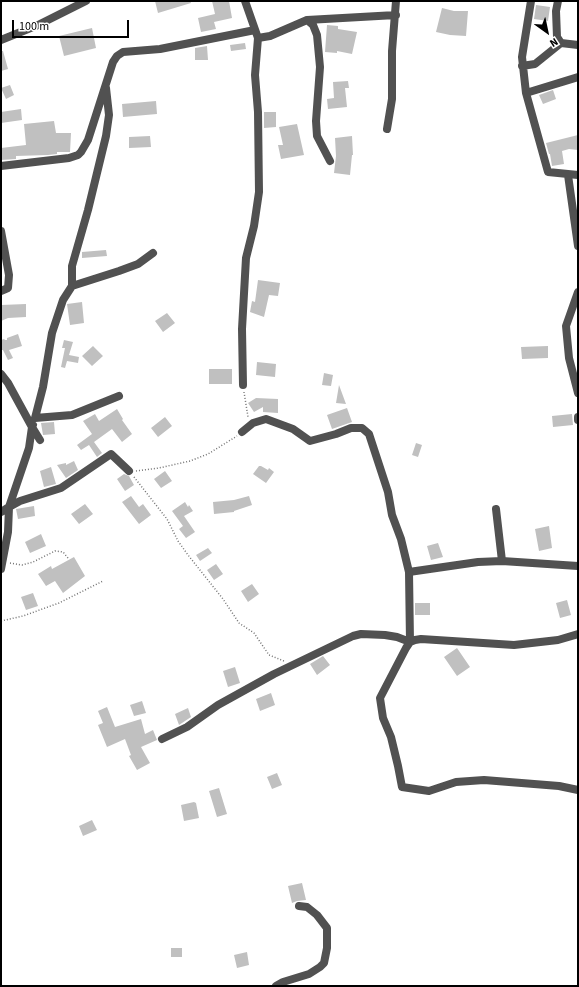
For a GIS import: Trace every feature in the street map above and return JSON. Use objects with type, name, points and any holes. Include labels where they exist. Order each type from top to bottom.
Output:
[{"type":"street","points":[[1,40],[38,25],[86,1]]},
{"type":"street","points":[[243,385],[242,329],[246,258],[254,226],[259,192],[258,112],[255,75],[256,34],[245,1]]},
{"type":"street","points":[[387,129],[392,99],[392,51],[396,1]]},
{"type":"street","points":[[531,1],[522,57],[526,93],[548,172],[578,175]]},
{"type":"street","points":[[558,1],[556,11],[557,37],[561,43]]},
{"type":"street","points":[[1,166],[69,158],[82,152],[88,140],[113,62],[117,56],[123,52],[160,49],[256,34],[270,36],[307,20],[396,15]]},
{"type":"street","points":[[307,20],[313,26],[317,35],[320,67],[316,121],[317,136],[330,161]]},
{"type":"street","points":[[522,66],[535,64],[561,43],[578,45]]},
{"type":"street","points":[[526,93],[578,77]]},
{"type":"street","points":[[1,570],[8,532],[9,507],[29,448],[32,428],[43,387],[52,333],[63,300],[72,286],[72,266],[88,210],[106,136],[109,115],[106,85]]},
{"type":"street","points":[[568,175],[578,246]]},
{"type":"street","points":[[1,231],[9,275],[8,288],[1,291]]},
{"type":"street","points":[[72,286],[138,264],[153,253]]},
{"type":"street","points":[[578,292],[566,326],[569,358],[578,393]]},
{"type":"street","points":[[1,374],[8,383],[40,440]]},
{"type":"street","points":[[35,418],[72,415],[118,396]]},
{"type":"street","points":[[242,432],[253,423],[266,419],[293,429],[310,441],[351,428],[362,428],[369,434],[388,492],[392,515],[403,545],[409,572],[410,642],[380,698],[383,718],[391,737],[402,787],[429,791],[456,782],[484,780],[559,786],[578,790]]},
{"type":"street","points":[[1,512],[20,501],[60,488],[111,454],[129,471]]},
{"type":"street","points":[[496,509],[502,562]]},
{"type":"street","points":[[409,572],[478,562],[578,566]]},
{"type":"street","points":[[162,739],[187,727],[233,696],[291,665],[334,646],[341,641],[361,634],[385,635],[397,637],[410,642],[421,639],[514,645],[558,640],[578,634]]},
{"type":"street","points":[[276,986],[309,974],[324,963],[327,948],[327,928],[317,915],[307,907],[299,906]]},
{"type":"path","points":[[243,385],[248,420]]},
{"type":"path","points":[[129,471],[159,468],[190,461],[208,454],[232,440],[242,432]]},
{"type":"path","points":[[129,471],[167,519],[178,541],[224,599],[240,623],[254,633],[269,655],[291,665]]},
{"type":"path","points":[[4,558],[10,563],[22,565],[33,562],[55,551],[63,552],[68,558]]},
{"type":"path","points":[[1,621],[22,616],[59,603],[103,581]]},
{"type":"building","points":[[155,1],[190,1],[191,3],[158,13]]},
{"type":"building","points":[[212,1],[229,1],[232,18],[214,22],[216,29],[201,32],[198,18],[215,14]]},
{"type":"building","points":[[536,5],[550,7],[548,21],[534,19]]},
{"type":"building","points":[[442,8],[454,11],[468,11],[466,36],[436,32]]},
{"type":"building","points":[[327,25],[338,26],[338,29],[357,32],[352,54],[337,51],[337,53],[325,52]]},
{"type":"building","points":[[92,28],[96,48],[64,56],[59,36]]},
{"type":"building","points":[[245,43],[246,49],[231,51],[230,45]]},
{"type":"building","points":[[207,46],[208,60],[195,60],[195,48]]},
{"type":"building","points":[[1,51],[3,51],[8,69],[1,71]]},
{"type":"building","points":[[348,81],[349,88],[345,88],[347,107],[328,109],[327,99],[334,98],[333,82]]},
{"type":"building","points":[[10,85],[14,95],[6,99],[1,88]]},
{"type":"building","points":[[553,90],[556,99],[543,104],[539,95]]},
{"type":"building","points":[[156,101],[157,114],[123,117],[122,104]]},
{"type":"building","points":[[21,109],[22,120],[1,123],[1,112]]},
{"type":"building","points":[[264,112],[276,112],[276,127],[264,128]]},
{"type":"building","points":[[54,121],[56,133],[71,133],[70,152],[57,152],[57,154],[48,155],[16,156],[16,159],[1,160],[1,148],[26,145],[24,124]]},
{"type":"building","points":[[297,124],[304,155],[281,159],[278,145],[283,145],[279,127]]},
{"type":"building","points":[[578,135],[578,150],[569,149],[562,151],[564,164],[552,166],[546,143]]},
{"type":"building","points":[[150,136],[151,147],[129,148],[129,137]]},
{"type":"building","points":[[352,136],[353,155],[350,175],[334,173],[336,156],[335,138]]},
{"type":"building","points":[[106,250],[107,256],[82,258],[82,252]]},
{"type":"building","points":[[258,280],[280,283],[278,296],[269,295],[264,317],[250,312],[252,301],[255,302]]},
{"type":"building","points":[[82,302],[84,323],[70,325],[67,304]]},
{"type":"building","points":[[26,304],[26,317],[8,318],[1,321],[1,305]]},
{"type":"building","points":[[167,313],[175,323],[163,332],[155,321]]},
{"type":"building","points":[[18,334],[22,346],[9,350],[13,358],[8,360],[2,350],[1,340],[7,340],[7,338]]},
{"type":"building","points":[[64,340],[73,342],[69,355],[79,357],[78,363],[67,361],[65,368],[61,367],[65,348],[62,348]]},
{"type":"building","points":[[93,346],[103,356],[92,366],[82,356]]},
{"type":"building","points":[[548,346],[548,358],[522,359],[521,347]]},
{"type":"building","points":[[257,362],[276,364],[275,377],[256,375]]},
{"type":"building","points":[[209,369],[232,369],[232,384],[209,384]]},
{"type":"building","points":[[324,373],[333,375],[331,386],[322,385]]},
{"type":"building","points":[[339,385],[346,404],[336,403]]},
{"type":"building","points":[[256,398],[278,399],[278,413],[263,412],[263,407],[254,412],[248,403]]},
{"type":"building","points":[[347,408],[352,422],[332,429],[327,415]]},
{"type":"building","points":[[117,409],[123,419],[122,420],[132,434],[122,442],[112,429],[94,442],[102,453],[97,457],[89,445],[81,450],[77,445],[92,434],[83,421],[95,414],[99,421]]},
{"type":"building","points":[[572,414],[573,425],[553,427],[552,416]]},
{"type":"building","points":[[165,417],[172,426],[158,437],[151,428]]},
{"type":"building","points":[[54,422],[55,434],[43,435],[41,423]]},
{"type":"building","points":[[416,443],[422,445],[418,457],[412,455]]},
{"type":"building","points":[[74,461],[78,470],[66,478],[57,465],[66,463],[66,465]]},
{"type":"building","points":[[259,466],[268,470],[269,468],[274,472],[266,483],[253,474]]},
{"type":"building","points":[[51,467],[56,484],[44,487],[40,471]]},
{"type":"building","points":[[165,471],[172,481],[161,488],[154,479]]},
{"type":"building","points":[[124,474],[129,476],[134,485],[125,491],[117,479]]},
{"type":"building","points":[[131,496],[139,507],[143,504],[151,515],[139,524],[122,502]]},
{"type":"building","points":[[249,496],[252,505],[234,512],[214,514],[213,502],[234,500]]},
{"type":"building","points":[[185,502],[193,511],[184,516],[195,532],[186,538],[179,529],[183,526],[172,511]]},
{"type":"building","points":[[85,504],[93,514],[79,524],[71,514]]},
{"type":"building","points":[[34,506],[35,516],[18,519],[16,509]]},
{"type":"building","points":[[549,526],[552,548],[539,551],[535,529]]},
{"type":"building","points":[[41,534],[46,546],[30,553],[25,542]]},
{"type":"building","points":[[438,543],[443,557],[431,560],[427,546]]},
{"type":"building","points":[[208,548],[212,553],[200,561],[196,555]]},
{"type":"building","points":[[74,557],[85,576],[63,593],[55,581],[46,586],[38,574],[51,566],[52,569]]},
{"type":"building","points":[[216,564],[223,574],[214,580],[207,570]]},
{"type":"building","points":[[252,584],[259,594],[248,602],[241,591]]},
{"type":"building","points":[[33,593],[38,606],[26,610],[21,597]]},
{"type":"building","points":[[567,600],[571,615],[560,618],[556,603]]},
{"type":"building","points":[[415,603],[430,603],[430,615],[415,615]]},
{"type":"building","points":[[457,648],[470,667],[457,676],[444,657]]},
{"type":"building","points":[[323,656],[330,665],[317,675],[310,664]]},
{"type":"building","points":[[235,667],[240,683],[228,687],[223,671]]},
{"type":"building","points":[[271,693],[275,705],[260,711],[256,699]]},
{"type":"building","points":[[142,701],[146,713],[134,716],[130,705]]},
{"type":"building","points":[[107,707],[115,727],[141,719],[145,734],[153,730],[157,740],[141,747],[150,763],[137,770],[129,756],[131,755],[125,739],[107,747],[98,725],[103,723],[98,711]]},
{"type":"building","points":[[188,708],[191,717],[179,725],[175,714]]},
{"type":"building","points":[[277,773],[282,785],[272,789],[267,777]]},
{"type":"building","points":[[219,788],[227,814],[217,817],[209,791]]},
{"type":"building","points":[[194,802],[196,803],[199,818],[184,821],[181,805]]},
{"type":"building","points":[[92,820],[97,830],[83,836],[79,826]]},
{"type":"building","points":[[302,883],[306,900],[292,903],[288,886]]},
{"type":"building","points":[[171,948],[182,948],[182,957],[171,957]]},
{"type":"building","points":[[247,952],[249,965],[237,968],[234,955]]}]
